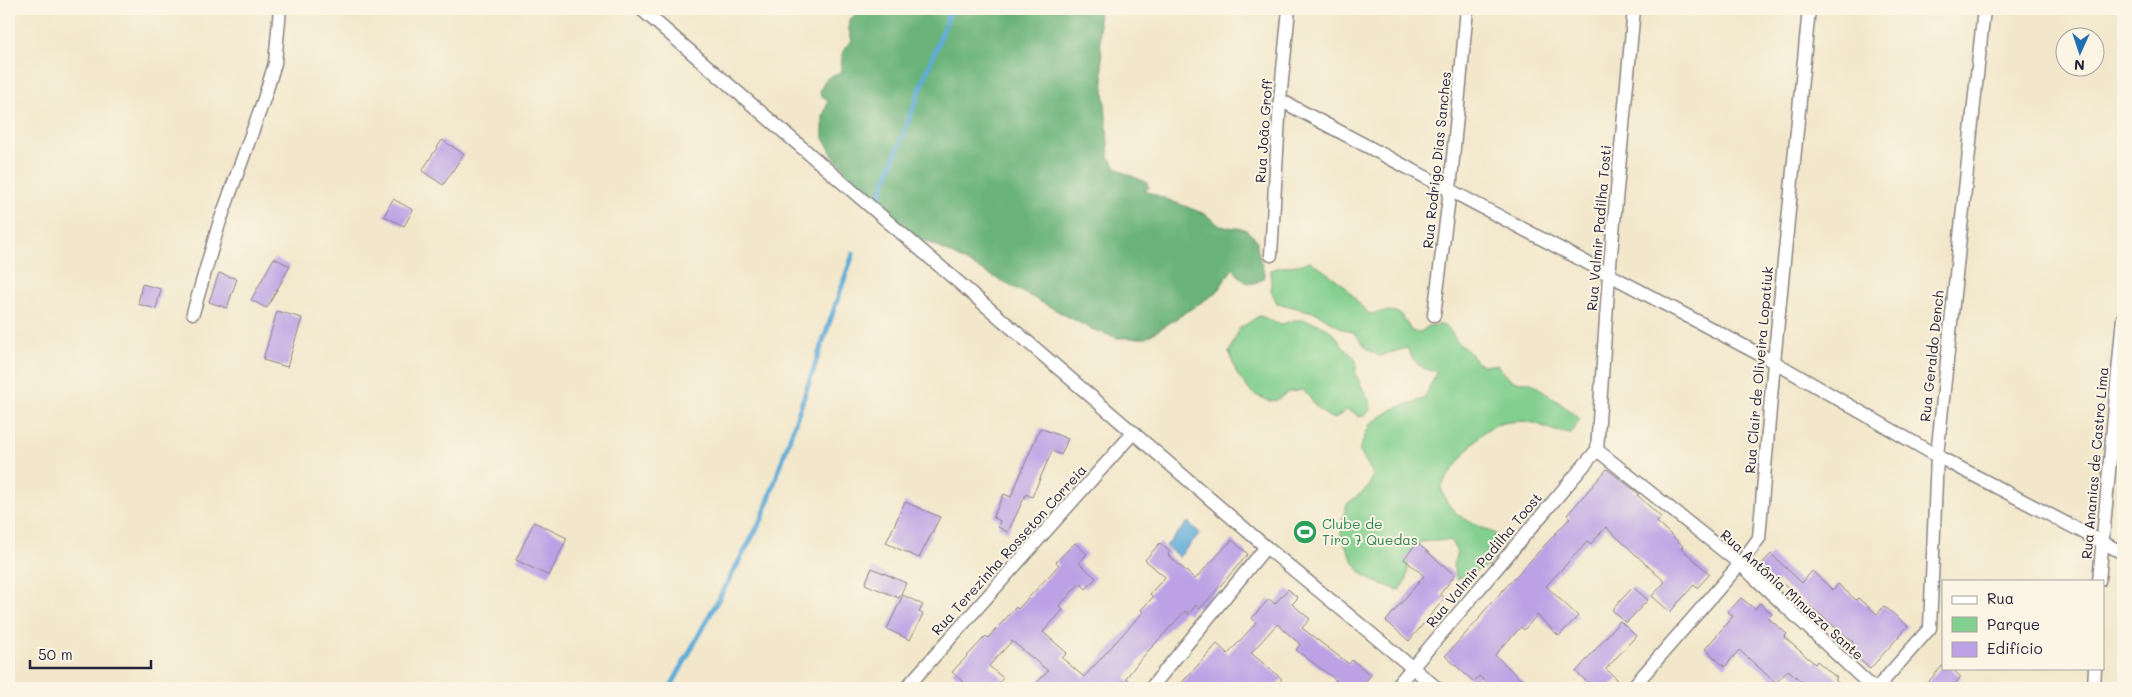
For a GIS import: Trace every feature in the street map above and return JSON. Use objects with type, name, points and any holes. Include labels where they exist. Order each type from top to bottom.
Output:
[{"type":"street","points":[[193,313],[219,224],[275,63],[280,9]]},
{"type":"street","points":[[641,9],[1266,547],[1437,688]]},
{"type":"street","name":"Rua João Groff","points":[[1271,255],[1280,100],[1289,9]]},
{"type":"street","name":"Rua Rodrigo Dias Sanches","points":[[1434,315],[1450,190],[1467,9]]},
{"type":"street","name":"Rua Valmir Padilha Tosti","points":[[1596,450],[1609,275],[1634,9]]},
{"type":"street","name":"Rua Clair de Oliveira Lopatiuk","points":[[1632,688],[1740,564],[1759,538],[1774,362],[1809,9]]},
{"type":"street","name":"Rua Geraldo Dench","points":[[1877,688],[1930,628],[1937,456],[1984,9]]},
{"type":"street","points":[[1280,100],[1774,362],[1937,456],[2123,553]]},
{"type":"street","name":"Rua Ananias de Castro Lima","points":[[2100,580],[2123,318]]},
{"type":"street","name":"Rua Terezinha Rosseton Correia","points":[[908,688],[1134,432]]},
{"type":"street","name":"Rua Antônia Minueza Sante","points":[[1596,450],[1740,564],[1873,688]]},
{"type":"street","name":"Rua Valmir Padilha Toost","points":[[1395,688],[1596,450]]},
{"type":"street","points":[[1151,688],[1266,547]]},
{"type":"street","points":[[2094,688],[2095,670]]},
{"type":"green space","points":[[862,9],[1098,9],[1109,157],[1121,171],[1146,182],[1149,188],[1143,190],[1205,214],[1220,226],[1245,229],[1257,240],[1265,277],[1255,283],[1246,282],[1233,268],[1216,293],[1146,338],[1118,338],[1091,329],[929,242],[908,235],[905,228],[881,212],[849,178],[841,164],[835,159],[823,137],[823,117],[828,101],[820,94],[821,89],[826,79],[841,73],[845,47],[852,41],[849,20]]},
{"type":"green space","points":[[1310,261],[1344,285],[1370,314],[1395,312],[1403,317],[1410,330],[1415,332],[1422,331],[1428,326],[1441,325],[1448,328],[1458,343],[1469,352],[1477,363],[1497,365],[1511,380],[1532,384],[1580,419],[1571,433],[1559,432],[1525,421],[1508,422],[1492,427],[1477,439],[1441,487],[1444,497],[1455,512],[1470,522],[1496,534],[1495,555],[1488,566],[1457,579],[1453,566],[1457,552],[1450,540],[1421,542],[1410,551],[1407,579],[1399,590],[1373,581],[1361,573],[1353,561],[1341,536],[1342,521],[1347,504],[1369,487],[1373,474],[1359,450],[1370,424],[1393,409],[1424,399],[1437,372],[1426,369],[1418,364],[1412,358],[1407,348],[1379,356],[1367,349],[1354,333],[1341,328],[1317,313],[1277,303],[1271,290],[1271,270]]},
{"type":"green space","points":[[1259,316],[1278,324],[1301,320],[1320,325],[1332,332],[1356,361],[1355,373],[1370,403],[1370,410],[1366,415],[1359,417],[1353,412],[1346,410],[1335,419],[1329,417],[1320,411],[1303,390],[1289,392],[1277,400],[1269,401],[1250,391],[1237,374],[1229,352],[1240,328]]},
{"type":"water","points":[[1188,522],[1200,533],[1179,557],[1166,546]]},
{"type":"building","points":[[442,140],[464,154],[443,185],[422,171]]},
{"type":"building","points":[[393,199],[413,210],[404,226],[384,216]]},
{"type":"building","points":[[274,258],[290,266],[267,308],[251,300]]},
{"type":"building","points":[[219,273],[237,279],[227,308],[209,302]]},
{"type":"building","points":[[142,284],[161,289],[156,309],[138,304]]},
{"type":"building","points":[[277,311],[302,318],[287,367],[263,360]]},
{"type":"building","points":[[1040,428],[1068,439],[1061,455],[1052,451],[1032,497],[1026,494],[1008,532],[998,527],[1000,521],[993,517],[1004,494],[1011,497]]},
{"type":"building","points":[[1607,469],[1639,494],[1637,495],[1661,517],[1657,522],[1683,546],[1681,548],[1710,574],[1697,588],[1694,585],[1670,612],[1652,596],[1665,582],[1606,527],[1591,544],[1588,541],[1546,586],[1578,616],[1559,636],[1537,615],[1524,630],[1521,627],[1495,655],[1530,688],[1492,688],[1479,676],[1474,682],[1445,656],[1570,518],[1567,515]]},
{"type":"building","points":[[905,502],[940,517],[919,558],[886,543]]},
{"type":"building","points":[[534,522],[567,538],[549,576],[516,560]]},
{"type":"building","points":[[1232,540],[1248,554],[1200,609],[1196,605],[1189,614],[1185,611],[1140,660],[1126,678],[1138,688],[1032,688],[1048,671],[1012,641],[989,666],[1003,678],[994,688],[970,688],[952,672],[986,636],[988,638],[1016,607],[1018,609],[1059,565],[1056,562],[1075,543],[1087,554],[1079,563],[1096,578],[1086,589],[1080,583],[1059,606],[1063,610],[1043,632],[1067,653],[1062,658],[1084,677],[1143,612],[1141,610],[1153,597],[1150,594],[1165,577],[1145,560],[1160,543],[1170,552],[1168,555],[1195,579]]},
{"type":"building","points":[[1417,543],[1455,575],[1440,594],[1445,598],[1409,641],[1386,621],[1424,576],[1404,559]]},
{"type":"building","points":[[1771,554],[1802,583],[1812,571],[1833,590],[1838,584],[1856,600],[1858,598],[1877,614],[1884,606],[1908,626],[1870,669],[1847,649],[1853,642],[1778,580],[1774,584],[1757,569]]},
{"type":"building","points":[[872,568],[906,583],[899,598],[865,584]]},
{"type":"building","points":[[1633,587],[1648,600],[1626,623],[1612,610]]},
{"type":"building","points":[[1288,589],[1298,598],[1292,604],[1310,619],[1302,628],[1349,664],[1352,660],[1371,675],[1360,688],[1329,688],[1336,680],[1296,650],[1300,644],[1277,624],[1251,653],[1282,679],[1274,688],[1177,688],[1217,644],[1228,654],[1256,623],[1252,618],[1269,599],[1275,604]]},
{"type":"building","points":[[903,595],[923,605],[919,612],[923,614],[910,640],[887,629]]},
{"type":"building","points":[[1741,598],[1755,609],[1760,603],[1772,614],[1768,618],[1787,634],[1784,637],[1815,664],[1817,661],[1837,678],[1835,680],[1845,688],[1809,688],[1788,670],[1776,683],[1739,650],[1725,667],[1705,649],[1733,616],[1728,612]]},
{"type":"building","points":[[1620,621],[1636,636],[1606,669],[1617,679],[1608,688],[1594,688],[1576,672]]},
{"type":"building","points":[[1942,666],[1942,670],[1953,670],[1961,677],[1951,688],[1923,688]]},
{"type":"waterway","points":[[879,198],[951,9]]},
{"type":"waterway","points":[[670,688],[762,519],[853,254]]},
{"type":"place","name":"Clube de Tiro 7 Quedas","points":[[1305,532]]}]
